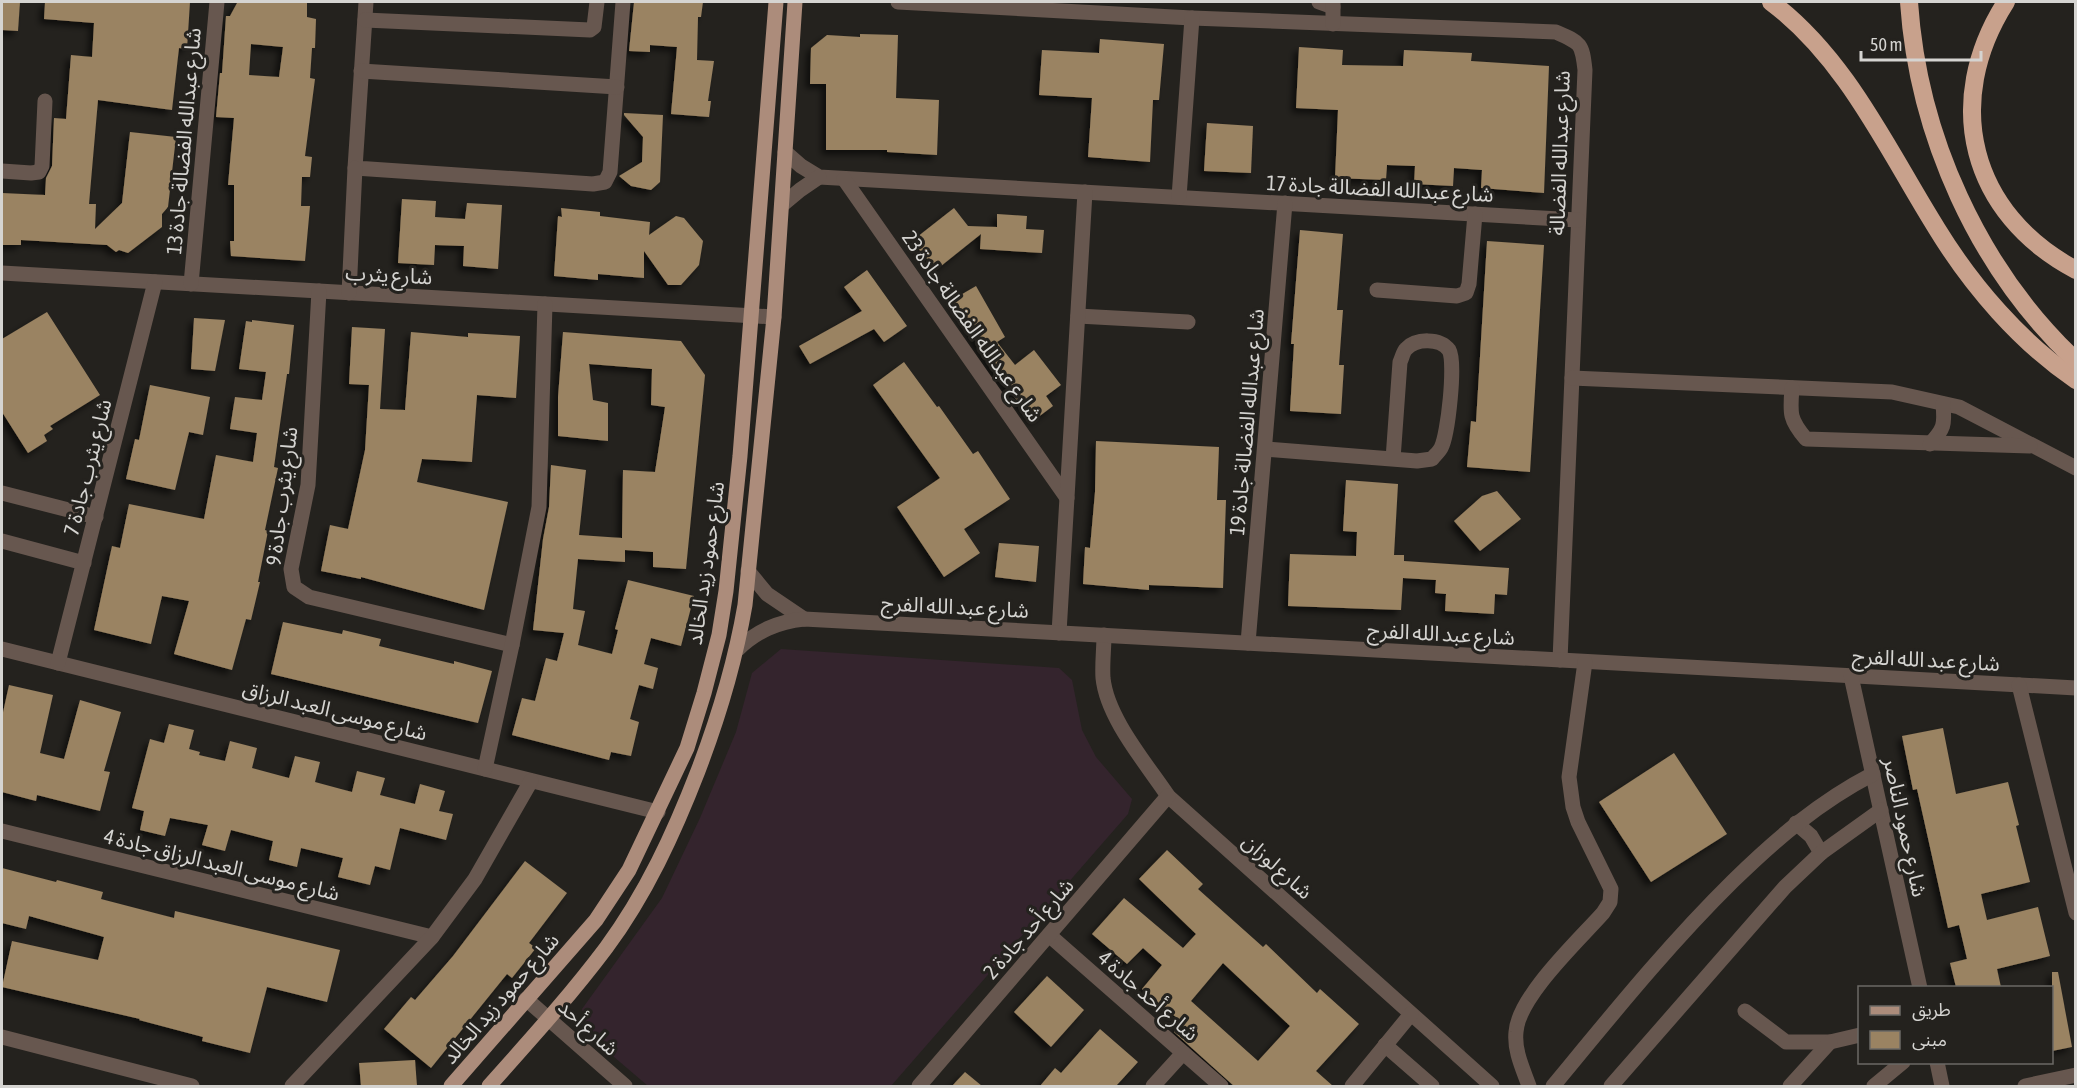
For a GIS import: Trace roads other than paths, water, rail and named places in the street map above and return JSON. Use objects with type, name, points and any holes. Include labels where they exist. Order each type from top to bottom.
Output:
[{"type":"highway","points":[[1772,2],[1819,47],[1857,97],[1938,231],[1990,302],[2050,361],[2076,380]]},
{"type":"highway","points":[[1909,2],[1920,81],[1938,147],[1960,197],[1991,255],[2029,309],[2076,361]]},
{"type":"highway","points":[[2006,2],[1989,32],[1974,78],[1971,111],[1976,151],[1991,189],[2011,219],[2039,248],[2076,270]]},
{"type":"main road","name":"شارع حمود زيد الخالد","points":[[451,1086],[597,920],[630,870],[687,748],[704,693],[719,636],[726,591],[740,456],[776,2]]},
{"type":"main road","name":"شارع حمود زيد الخالد","points":[[489,1086],[607,947],[645,887],[680,816],[717,719],[738,649],[774,317],[795,2]]},
{"type":"street","name":"شارع عبدالله الفضالة جادة 13","points":[[191,284],[217,2]]},
{"type":"street","points":[[349,293],[366,2]]},
{"type":"street","points":[[365,20],[590,30],[594,27],[597,2]]},
{"type":"street","points":[[355,168],[599,184],[605,182],[610,172],[623,2]]},
{"type":"street","name":"شارع عبدالله الفضالة","points":[[898,2],[1058,5],[1192,18],[1556,32],[1574,40],[1582,49],[1585,70],[1560,660]]},
{"type":"street","points":[[1328,3],[1333,24]]},
{"type":"street","points":[[1179,197],[1192,18]]},
{"type":"street","points":[[361,71],[617,87]]},
{"type":"street","points":[[2,171],[39,172],[42,166],[45,101]]},
{"type":"street","name":"شارع عبدالله الفضالة جادة 17","points":[[785,152],[801,166],[819,177],[1578,220]]},
{"type":"street","points":[[782,205],[819,177]]},
{"type":"street","name":"شارع عبدالله الفضالة جادة 23","points":[[844,179],[1067,498]]},
{"type":"street","name":"شارع عبدالله الفضالة جادة 23","points":[[1059,633],[1085,192]]},
{"type":"street","name":"شارع عبدالله الفضالة جادة 19","points":[[1248,643],[1285,203]]},
{"type":"street","points":[[1377,290],[1457,296],[1466,293],[1469,284],[1475,214]]},
{"type":"street","name":"شارع يثرب","points":[[2,273],[774,317]]},
{"type":"street","name":"شارع يثرب جادة 7","points":[[58,663],[155,282]]},
{"type":"street","name":"شارع يثرب جادة 9","points":[[319,291],[308,485],[291,569],[294,586],[309,597],[512,645]]},
{"type":"street","points":[[485,769],[512,645],[538,507],[545,304]]},
{"type":"street","points":[[1078,316],[1188,322]]},
{"type":"street","points":[[1264,449],[1393,459],[1431,459],[1441,448],[1448,423],[1452,361],[1448,350],[1438,343],[1425,340],[1414,344],[1406,350],[1400,362],[1393,459]]},
{"type":"street","points":[[1572,378],[1892,392],[1959,407],[2076,468]]},
{"type":"street","points":[[1792,388],[1791,410],[1794,425],[1806,439],[2033,446]]},
{"type":"street","points":[[1930,444],[1942,431],[1945,419],[1943,404]]},
{"type":"street","points":[[2,493],[96,517]]},
{"type":"street","points":[[2,541],[84,563]]},
{"type":"street","points":[[748,571],[767,594],[804,619]]},
{"type":"street","name":"شارع عبد الله الفرج","points":[[738,649],[761,631],[789,621],[804,619],[2076,688]]},
{"type":"street","name":"شارع لوزان","points":[[1104,635],[1103,679],[1112,709],[1168,796],[1492,1086]]},
{"type":"street","name":"شارع موسى العبد الرزاق","points":[[2,649],[658,812]]},
{"type":"street","points":[[1529,1086],[1515,1043],[1517,1020],[1521,1010],[1534,990],[1603,914],[1611,895],[1608,879],[1578,822],[1570,792],[1569,761],[1585,662]]},
{"type":"street","name":"شارع حمود الناصر","points":[[1851,676],[1920,986]]},
{"type":"street","points":[[2019,685],[2076,914]]},
{"type":"street","points":[[1557,1084],[1651,968],[1684,931],[1749,866],[1796,823],[1833,796],[1873,774]]},
{"type":"street","points":[[292,1086],[432,937],[475,879],[531,781]]},
{"type":"street","name":"شارع أحد جادة 2","points":[[919,1086],[1168,796]]},
{"type":"street","points":[[1611,1086],[1766,907],[1821,853],[1881,810]]},
{"type":"street","points":[[1796,823],[1811,836],[1821,853]]},
{"type":"street","name":"شارع موسى العبد الرزاق جادة 4","points":[[2,831],[432,937]]},
{"type":"street","name":"شارع أحد جادة 4","points":[[1049,935],[1221,1086]]},
{"type":"street","name":"شارع أحد","points":[[526,999],[548,1018],[608,1081],[625,1086]]},
{"type":"street","points":[[1745,1011],[1786,1042],[1830,1042],[1858,1035]]},
{"type":"street","points":[[1352,1086],[1411,1014]]},
{"type":"street","points":[[2,1037],[192,1086]]},
{"type":"street","points":[[1790,1086],[1830,1042]]},
{"type":"street","points":[[1385,1046],[1432,1086]]},
{"type":"street","points":[[1153,1086],[1183,1053]]},
{"type":"street","points":[[1874,1086],[1901,1064]]},
{"type":"street","points":[[1937,1064],[1942,1086]]},
{"type":"street","points":[[2025,1086],[2076,1075]]}]
